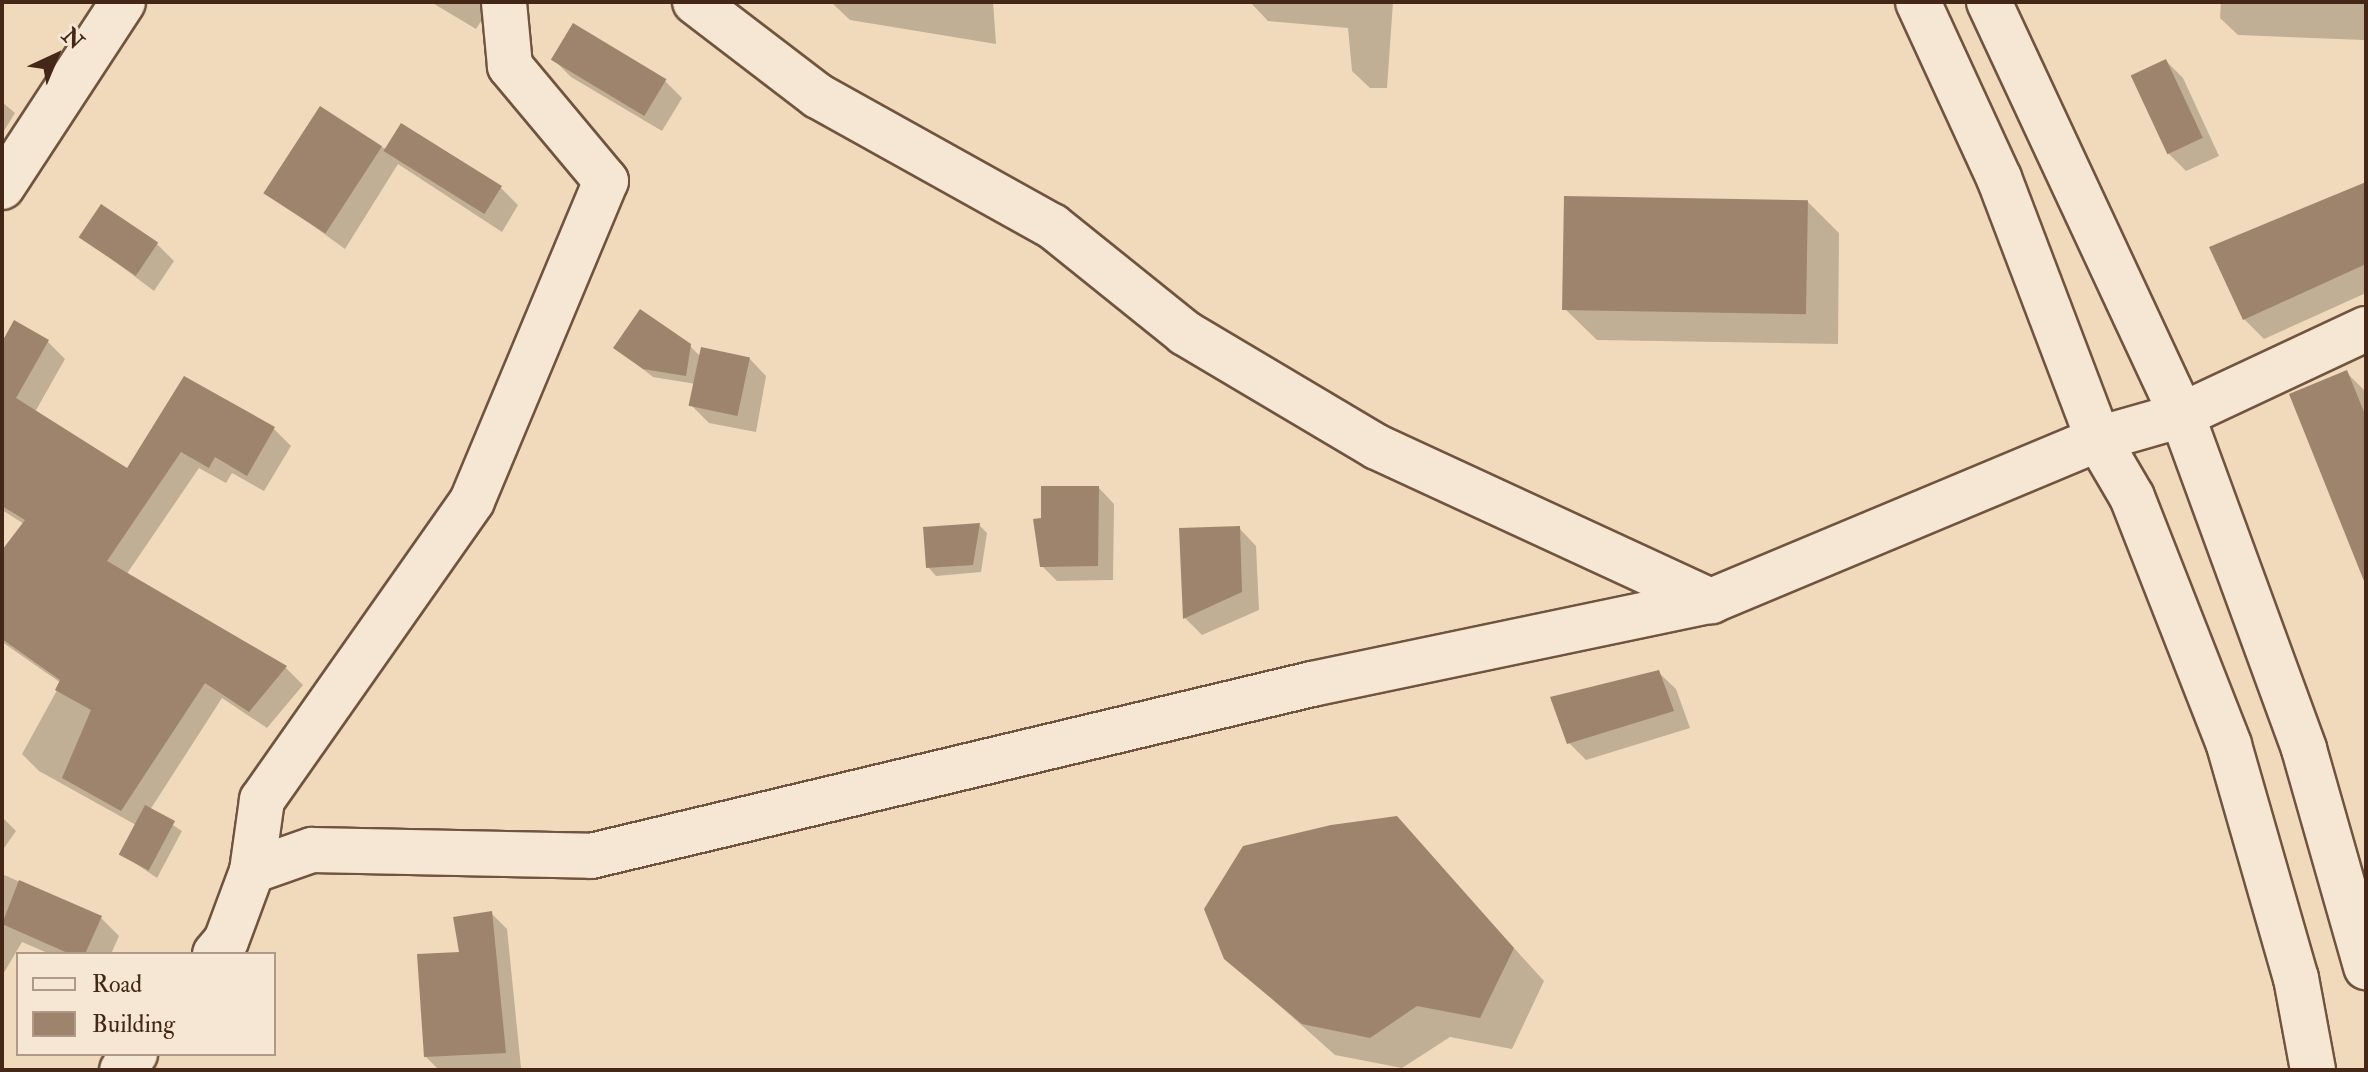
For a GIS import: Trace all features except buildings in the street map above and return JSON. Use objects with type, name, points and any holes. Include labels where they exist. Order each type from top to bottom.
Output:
[{"type":"street","points":[[8,168],[123,2]]},
{"type":"street","points":[[217,952],[226,941],[252,871],[262,800],[472,501],[606,181],[510,66],[504,2]]},
{"type":"street","points":[[695,2],[818,96],[1052,226],[1185,333],[1377,447],[1711,601]]},
{"type":"street","points":[[1918,2],[1999,178],[2098,439],[2132,497],[2229,745],[2296,978],[2313,1070]]},
{"type":"street","points":[[1989,2],[2182,415],[2304,749],[2366,967]]},
{"type":"street","points":[[252,871],[312,850],[591,856],[1312,684],[1711,601],[2098,439],[2182,415],[2366,329]]}]
